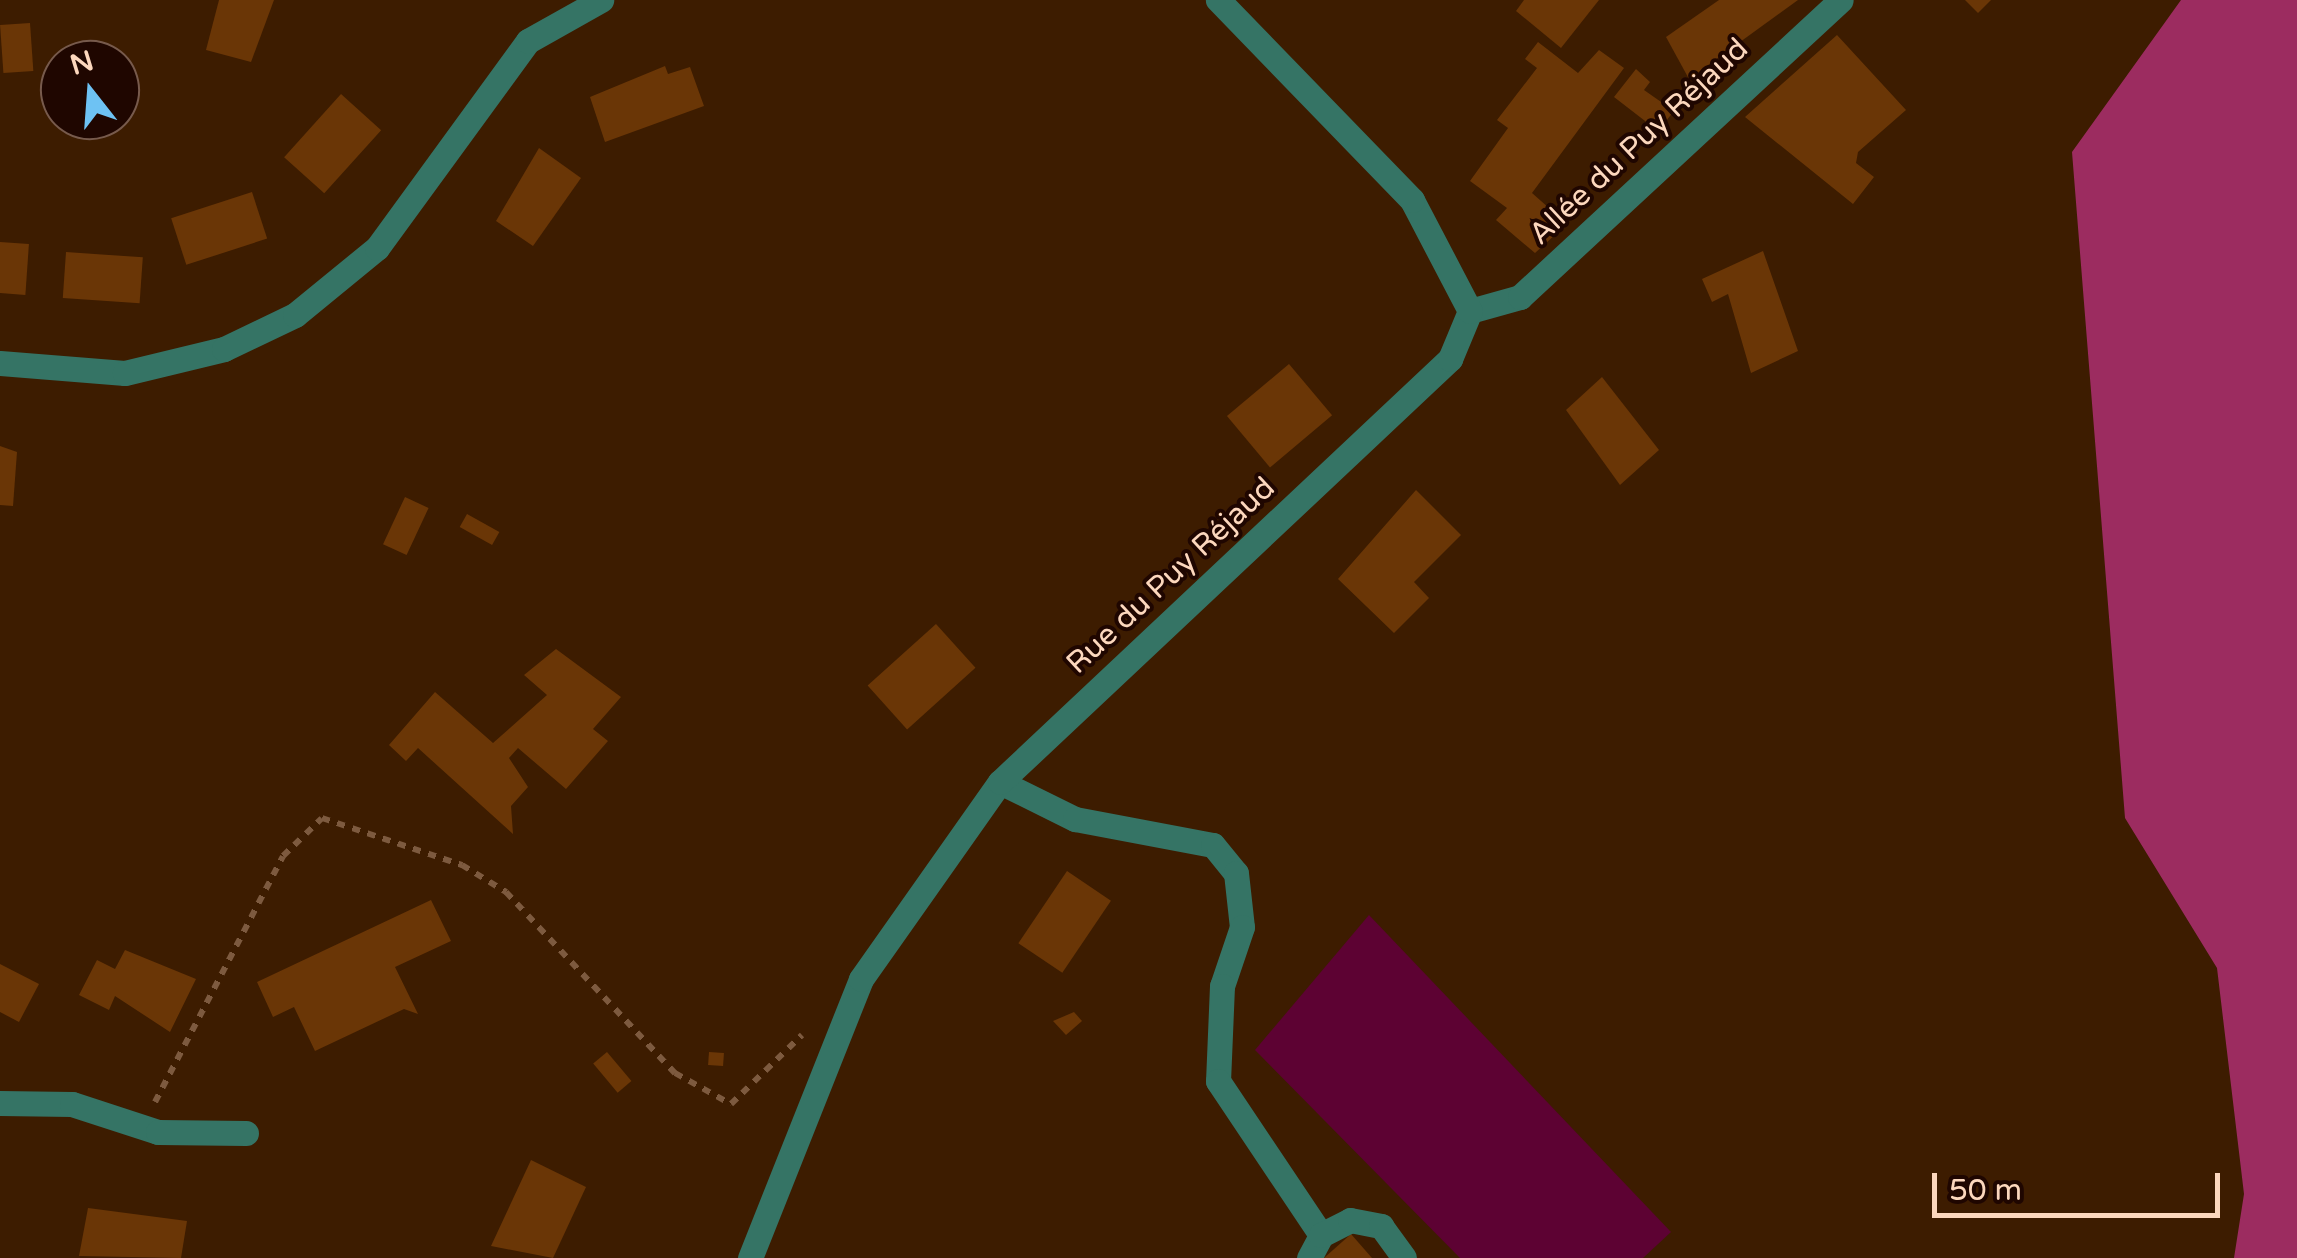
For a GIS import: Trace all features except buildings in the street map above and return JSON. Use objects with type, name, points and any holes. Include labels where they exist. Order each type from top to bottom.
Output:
[{"type":"street","points":[[0,363],[125,373],[224,348],[296,316],[377,248],[528,40],[601,0]]},
{"type":"street","points":[[1218,0],[1412,200],[1470,311]]},
{"type":"street","name":"Allée du Puy Réjaud","points":[[1470,311],[1520,297],[1841,0]]},
{"type":"street","name":"Rue du Puy Réjaud","points":[[750,1258],[861,979],[1000,782],[1450,359],[1470,311]]},
{"type":"street","points":[[1000,782],[1075,819],[1212,845],[1236,873],[1242,927],[1222,986],[1218,1081],[1321,1235]]},
{"type":"street","points":[[0,1103],[72,1104],[142,1127],[246,1132]]},
{"type":"street","points":[[1309,1258],[1321,1235],[1366,1220],[1394,1237],[1404,1258]]},
{"type":"path","points":[[142,1127],[282,856],[322,818],[462,864],[506,892],[675,1072],[731,1104],[809,1029]]},
{"type":"shaded area","points":[[2181,0],[2297,0],[2297,1258],[2234,1258],[2244,1194],[2217,968],[2125,818],[2072,152]]},
{"type":"shaded area","points":[[1369,915],[1671,1232],[1643,1258],[1460,1258],[1255,1050]]}]
